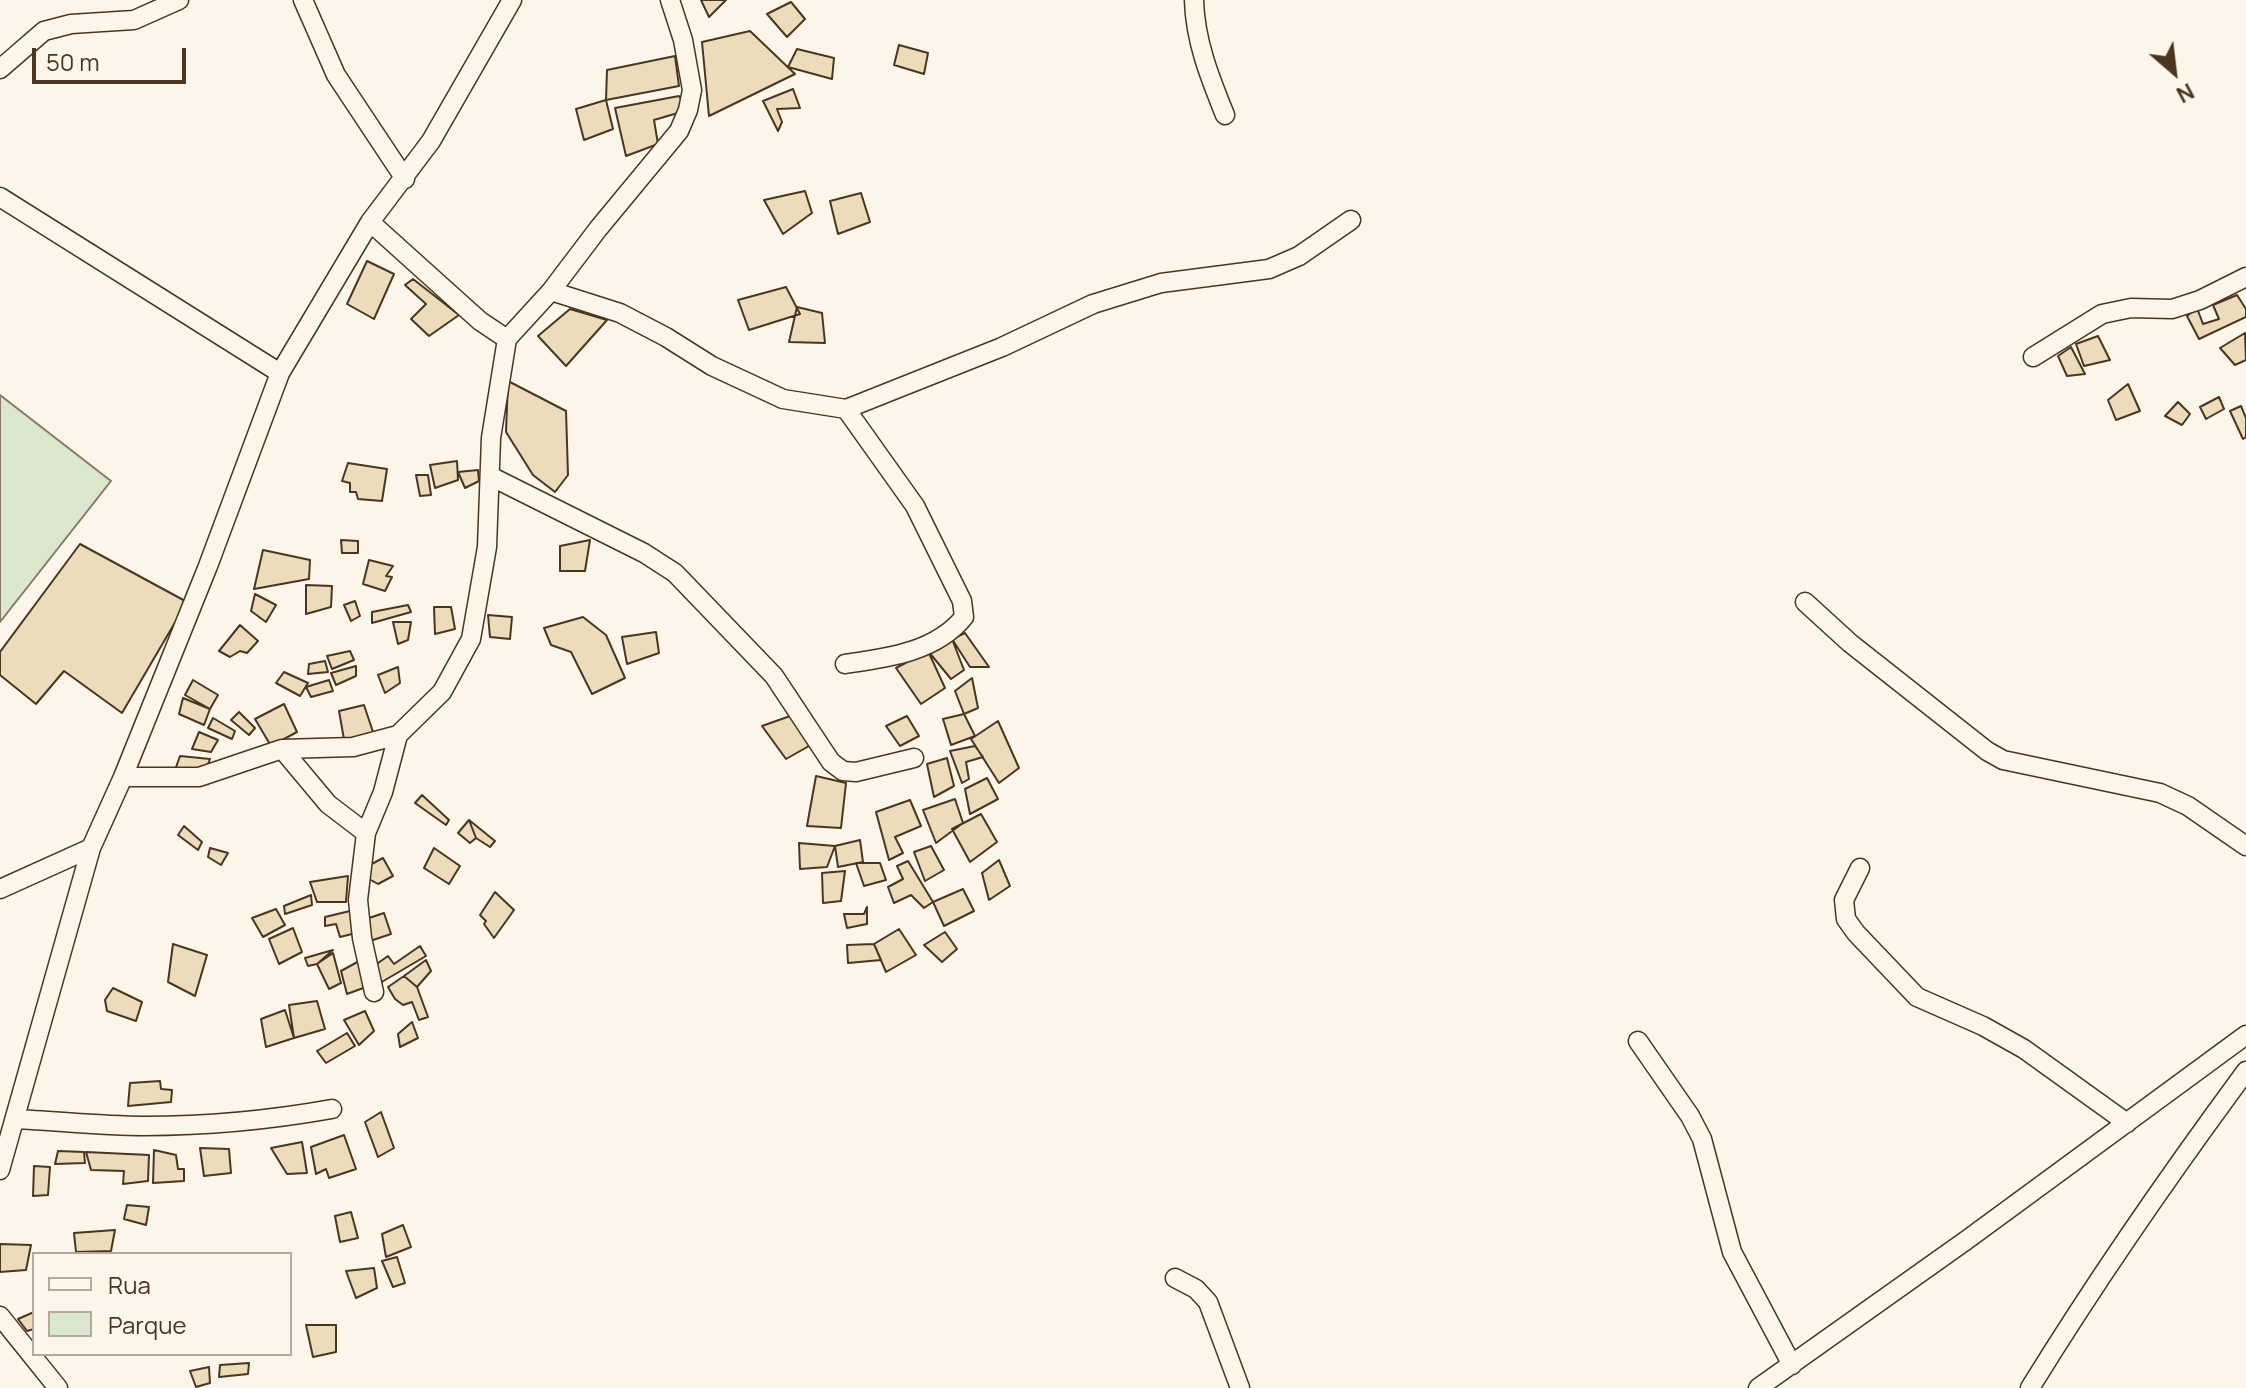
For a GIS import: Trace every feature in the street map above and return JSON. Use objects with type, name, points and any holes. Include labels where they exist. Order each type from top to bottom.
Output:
[{"type":"street","points":[[0,69],[44,31],[71,24],[134,20],[179,0]]},
{"type":"street","points":[[303,0],[336,75],[405,179]]},
{"type":"street","points":[[0,1170],[91,848],[208,566],[280,373],[370,222],[431,141],[512,0]]},
{"type":"street","points":[[123,777],[199,777],[282,749],[353,747],[398,735],[442,692],[471,639],[487,547],[491,438],[507,339],[551,291],[679,131],[688,110],[692,90],[683,40],[670,0]]},
{"type":"street","points":[[1194,0],[1205,66],[1225,115]]},
{"type":"street","points":[[0,197],[280,373]]},
{"type":"street","points":[[551,291],[620,313],[712,366],[783,399],[846,409],[1002,347],[1093,304],[1161,283],[1269,269],[1299,256],[1351,220]]},
{"type":"street","points":[[370,222],[480,321],[507,339]]},
{"type":"street","points":[[2033,357],[2102,314],[2131,308],[2172,309],[2200,300],[2246,277]]},
{"type":"street","points":[[845,664],[909,653],[953,631],[964,617],[962,601],[915,506],[846,409]]},
{"type":"street","points":[[490,476],[644,553],[675,573],[774,676],[831,762],[843,771],[856,772],[914,758]]},
{"type":"street","points":[[1805,602],[1850,643],[1987,751],[2003,760],[2160,793],[2188,806],[2246,846]]},
{"type":"street","points":[[374,992],[362,938],[358,900],[366,833],[383,792],[398,735]]},
{"type":"street","points":[[282,749],[328,804],[366,833]]},
{"type":"street","points":[[0,889],[91,848]]},
{"type":"street","points":[[1860,868],[1844,900],[1846,919],[1917,997],[1983,1026],[2024,1049],[2127,1123]]},
{"type":"street","points":[[1758,1388],[2246,1035]]},
{"type":"street","points":[[1638,1041],[1690,1116],[1702,1139],[1732,1252],[1792,1365]]},
{"type":"street","points":[[2030,1388],[2065,1331],[2246,1071]]},
{"type":"street","points":[[15,1119],[141,1126],[186,1125],[283,1118],[332,1109]]},
{"type":"street","points":[[1175,1278],[1196,1289],[1208,1302],[1240,1388]]},
{"type":"street","points":[[0,1316],[32,1356]]},
{"type":"street","points":[[32,1356],[58,1388]]},
{"type":"green space","points":[[0,395],[111,481],[0,622]]},
{"type":"building","points":[[701,0],[726,0],[709,17]]},
{"type":"building","points":[[791,2],[805,19],[787,37],[767,14]]},
{"type":"building","points":[[750,31],[795,74],[709,116],[702,42]]},
{"type":"building","points":[[899,45],[928,53],[924,74],[894,65]]},
{"type":"building","points":[[797,49],[834,58],[832,79],[788,67]]},
{"type":"building","points":[[675,56],[679,86],[606,100],[607,70]]},
{"type":"building","points":[[793,89],[800,108],[777,109],[782,122],[778,131],[763,101]]},
{"type":"building","points":[[679,96],[688,110],[654,120],[658,144],[626,156],[615,108]]},
{"type":"building","points":[[606,100],[613,129],[584,140],[576,109]]},
{"type":"building","points":[[805,191],[812,213],[783,234],[764,200]]},
{"type":"building","points":[[861,193],[870,222],[838,234],[830,201]]},
{"type":"building","points":[[367,261],[394,274],[374,319],[347,304]]},
{"type":"building","points":[[413,279],[459,315],[429,336],[411,319],[426,304],[405,285]]},
{"type":"building","points":[[786,287],[800,314],[749,330],[738,300]]},
{"type":"building","points":[[2237,295],[2246,309],[2246,317],[2199,339],[2187,316],[2197,308],[2203,324],[2219,319],[2213,305]]},
{"type":"building","points":[[797,307],[822,313],[825,343],[789,342]]},
{"type":"building","points":[[570,309],[607,320],[566,366],[538,336]]},
{"type":"building","points":[[2245,333],[2246,360],[2235,365],[2220,348]]},
{"type":"building","points":[[2098,336],[2110,360],[2084,366],[2076,344]]},
{"type":"building","points":[[2071,347],[2085,374],[2067,376],[2058,356]]},
{"type":"building","points":[[508,381],[566,411],[568,475],[555,492],[533,475],[506,432]]},
{"type":"building","points":[[2128,384],[2140,411],[2116,420],[2108,400]]},
{"type":"building","points":[[2219,397],[2224,409],[2206,419],[2200,407]]},
{"type":"building","points":[[2178,402],[2190,414],[2182,425],[2165,416]]},
{"type":"building","points":[[2241,406],[2246,418],[2246,437],[2243,439],[2230,411]]},
{"type":"building","points":[[457,461],[458,480],[435,488],[430,465]]},
{"type":"building","points":[[348,463],[387,469],[382,501],[358,499],[356,492],[350,492],[350,483],[342,481]]},
{"type":"building","points":[[478,470],[479,481],[465,488],[458,472]]},
{"type":"building","points":[[416,475],[428,475],[431,495],[420,496]]},
{"type":"building","points":[[341,540],[358,541],[358,553],[342,553]]},
{"type":"building","points":[[590,540],[585,571],[560,571],[560,546]]},
{"type":"building","points":[[80,544],[187,602],[122,713],[64,671],[36,704],[0,675],[0,652]]},
{"type":"building","points":[[263,550],[310,560],[309,579],[254,589]]},
{"type":"building","points":[[369,560],[393,566],[386,576],[392,577],[385,591],[363,584]]},
{"type":"building","points":[[306,585],[332,586],[331,607],[306,614]]},
{"type":"building","points":[[255,594],[276,605],[266,622],[251,611]]},
{"type":"building","points":[[355,601],[360,616],[351,621],[344,605]]},
{"type":"building","points":[[408,605],[411,612],[372,623],[372,612]]},
{"type":"building","points":[[434,607],[451,607],[455,629],[435,634]]},
{"type":"building","points":[[488,615],[512,617],[510,639],[490,637]]},
{"type":"building","points":[[583,617],[606,635],[625,678],[592,694],[571,652],[551,645],[544,628]]},
{"type":"building","points":[[393,622],[411,622],[408,640],[398,644]]},
{"type":"building","points":[[240,625],[258,641],[247,653],[240,651],[230,657],[219,651]]},
{"type":"building","points":[[656,632],[659,653],[627,664],[622,637]]},
{"type":"building","points":[[965,633],[989,667],[970,667],[952,639]]},
{"type":"building","points":[[952,639],[964,670],[951,679],[928,651]]},
{"type":"building","points":[[350,651],[354,660],[332,669],[327,656]]},
{"type":"building","points":[[928,651],[945,688],[921,704],[896,668]]},
{"type":"building","points":[[325,661],[328,672],[308,674],[309,664]]},
{"type":"building","points":[[356,666],[356,676],[336,685],[331,673]]},
{"type":"building","points":[[398,667],[400,683],[385,693],[378,675]]},
{"type":"building","points":[[284,672],[308,683],[300,696],[276,683]]},
{"type":"building","points":[[972,678],[978,708],[964,714],[955,691]]},
{"type":"building","points":[[193,680],[218,695],[210,709],[185,695]]},
{"type":"building","points":[[329,680],[333,691],[311,697],[306,687]]},
{"type":"building","points":[[183,698],[210,709],[204,725],[179,714]]},
{"type":"building","points":[[284,704],[297,732],[271,746],[255,719]]},
{"type":"building","points":[[364,705],[375,738],[345,745],[339,711]]},
{"type":"building","points":[[239,712],[255,728],[249,735],[231,720]]},
{"type":"building","points":[[964,714],[975,736],[951,745],[943,719]]},
{"type":"building","points":[[793,715],[809,746],[786,759],[762,726]]},
{"type":"building","points":[[907,716],[919,736],[900,746],[886,726]]},
{"type":"building","points":[[213,718],[235,731],[232,739],[208,728]]},
{"type":"building","points":[[998,721],[1019,768],[999,783],[971,739]]},
{"type":"building","points":[[199,732],[218,740],[211,752],[192,749]]},
{"type":"building","points":[[975,746],[983,757],[966,762],[969,779],[962,783],[950,751]]},
{"type":"building","points":[[180,756],[210,759],[205,772],[174,773]]},
{"type":"building","points":[[947,758],[954,786],[934,797],[927,764]]},
{"type":"building","points":[[816,776],[846,783],[841,828],[807,826]]},
{"type":"building","points":[[987,778],[998,799],[970,814],[965,789]]},
{"type":"building","points":[[422,795],[449,820],[446,825],[415,803]]},
{"type":"building","points":[[955,799],[963,823],[936,843],[923,810]]},
{"type":"building","points":[[910,800],[921,826],[895,837],[903,853],[889,860],[876,812]]},
{"type":"building","points":[[981,814],[997,842],[970,862],[952,829]]},
{"type":"building","points":[[469,820],[495,841],[490,847],[476,838]]},
{"type":"building","points":[[469,820],[476,838],[470,843],[458,833]]},
{"type":"building","points":[[184,826],[202,842],[198,850],[178,835]]},
{"type":"building","points":[[860,840],[863,862],[838,867],[835,846]]},
{"type":"building","points":[[799,843],[835,846],[827,867],[800,869]]},
{"type":"building","points":[[931,846],[944,870],[925,881],[914,852]]},
{"type":"building","points":[[210,848],[228,853],[221,865],[208,857]]},
{"type":"building","points":[[434,848],[460,866],[449,884],[424,868]]},
{"type":"building","points":[[383,858],[393,876],[378,884],[369,879],[366,867]]},
{"type":"building","points":[[999,860],[1010,886],[989,900],[982,873]]},
{"type":"building","points":[[908,861],[933,902],[924,908],[911,895],[894,903],[888,887],[903,879],[897,866]]},
{"type":"building","points":[[856,863],[880,863],[886,880],[864,886]]},
{"type":"building","points":[[845,871],[841,901],[823,903],[822,873]]},
{"type":"building","points":[[348,876],[346,902],[317,902],[310,882]]},
{"type":"building","points":[[963,889],[974,911],[944,926],[933,902]]},
{"type":"building","points":[[495,892],[514,910],[494,938],[480,915]]},
{"type":"building","points":[[311,895],[312,905],[285,914],[284,906]]},
{"type":"building","points":[[867,907],[867,924],[847,928],[844,914],[864,914]]},
{"type":"building","points":[[276,909],[285,925],[263,937],[252,918]]},
{"type":"building","points":[[350,911],[356,933],[340,937],[336,924],[325,926],[325,917]]},
{"type":"building","points":[[384,913],[391,934],[370,941],[363,920]]},
{"type":"building","points":[[293,928],[302,952],[279,964],[269,939]]},
{"type":"building","points":[[899,929],[916,955],[886,972],[874,944]]},
{"type":"building","points":[[945,932],[957,949],[942,962],[924,945]]},
{"type":"building","points":[[173,944],[207,955],[195,996],[168,982]]},
{"type":"building","points":[[874,944],[881,960],[848,963],[847,945]]},
{"type":"building","points":[[420,946],[426,956],[380,983],[371,968],[388,956],[394,964]]},
{"type":"building","points":[[333,950],[317,964],[308,966],[305,958]]},
{"type":"building","points":[[333,953],[341,983],[329,989],[317,964]]},
{"type":"building","points":[[361,960],[366,987],[347,994],[341,971]]},
{"type":"building","points":[[426,960],[431,971],[417,987],[404,976]]},
{"type":"building","points":[[404,976],[417,987],[428,1017],[419,1020],[412,1002],[403,1005],[395,999],[388,987]]},
{"type":"building","points":[[113,988],[142,1002],[136,1021],[107,1011],[105,1000]]},
{"type":"building","points":[[317,1001],[325,1029],[294,1038],[289,1005]]},
{"type":"building","points":[[285,1010],[294,1038],[266,1047],[261,1019]]},
{"type":"building","points":[[365,1011],[374,1031],[359,1045],[344,1020]]},
{"type":"building","points":[[412,1022],[418,1038],[400,1047],[398,1034]]},
{"type":"building","points":[[347,1033],[355,1046],[326,1063],[317,1051]]},
{"type":"building","points":[[160,1081],[161,1089],[172,1090],[171,1102],[128,1106],[130,1083]]},
{"type":"building","points":[[381,1112],[394,1148],[378,1157],[365,1122]]},
{"type":"building","points":[[344,1135],[356,1169],[329,1178],[326,1169],[316,1174],[311,1147]]},
{"type":"building","points":[[302,1142],[307,1173],[287,1174],[271,1148]]},
{"type":"building","points":[[200,1148],[229,1149],[231,1173],[204,1176]]},
{"type":"building","points":[[154,1150],[176,1155],[178,1169],[184,1169],[184,1181],[153,1183]]},
{"type":"building","points":[[58,1151],[84,1152],[85,1163],[55,1164]]},
{"type":"building","points":[[86,1152],[149,1155],[148,1181],[123,1184],[124,1171],[91,1170]]},
{"type":"building","points":[[34,1166],[50,1167],[48,1195],[33,1196]]},
{"type":"building","points":[[127,1205],[149,1207],[146,1225],[124,1219]]},
{"type":"building","points":[[351,1212],[358,1238],[340,1242],[335,1216]]},
{"type":"building","points":[[403,1225],[411,1247],[386,1257],[382,1234]]},
{"type":"building","points":[[115,1230],[111,1251],[76,1252],[74,1233]]},
{"type":"building","points":[[0,1244],[31,1245],[26,1270],[0,1272]]},
{"type":"building","points":[[397,1257],[405,1283],[393,1287],[382,1261]]},
{"type":"building","points":[[374,1268],[377,1288],[356,1298],[346,1271]]},
{"type":"building","points":[[32,1313],[32,1330],[27,1331],[18,1319]]},
{"type":"building","points":[[306,1325],[336,1325],[336,1352],[313,1357]]},
{"type":"building","points":[[249,1363],[248,1374],[219,1377],[220,1365]]},
{"type":"building","points":[[209,1367],[210,1383],[196,1387],[190,1371]]}]
